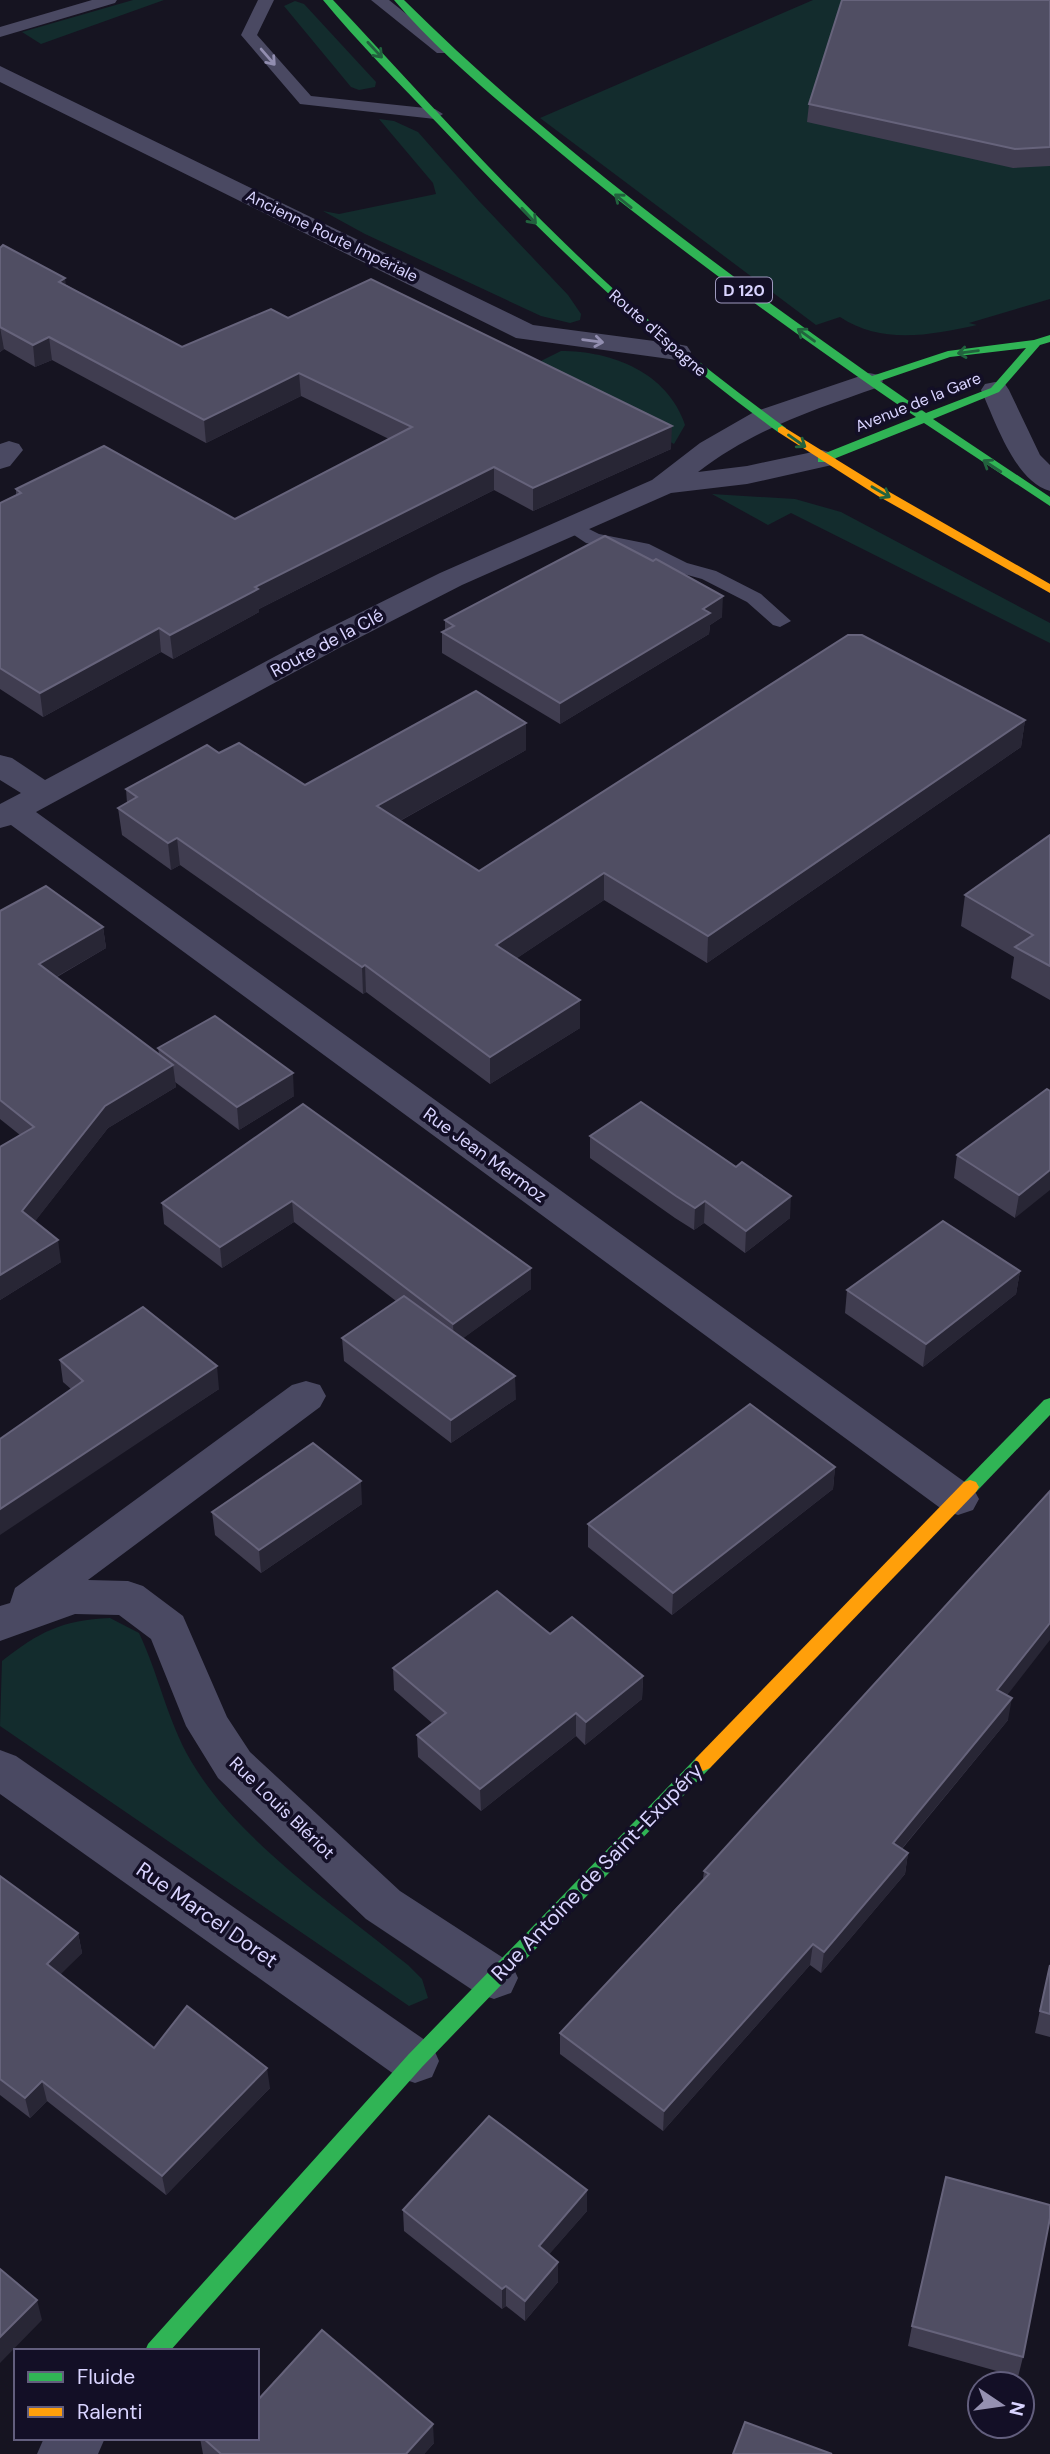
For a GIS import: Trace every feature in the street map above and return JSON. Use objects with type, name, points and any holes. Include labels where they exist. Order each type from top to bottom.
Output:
[{"type":"main road","name":"Route d'Espagne","points":[[328,0],[540,228],[677,352],[822,459],[1050,589]]},
{"type":"main road","name":"D 120","points":[[399,0],[452,57],[626,205],[923,419],[1050,502]]},
{"type":"main road","points":[[869,381],[948,354],[1043,341]]},
{"type":"main road","name":"Avenue de la Gare","points":[[822,459],[995,390],[1043,341]]},
{"type":"main road","name":"Rue Antoine de Saint-Exupéry","points":[[158,2349],[415,2061],[1050,1404]]},
{"type":"street","name":"Ancienne Route Impériale","points":[[0,73],[526,332],[677,352]]},
{"type":"street","name":"Route de la Clé","points":[[19,808],[340,635],[569,525],[662,486],[710,449],[764,418],[869,381]]},
{"type":"street","points":[[995,390],[1027,458],[1050,482]]},
{"type":"street","name":"Route de la Clé","points":[[710,449],[739,400]]},
{"type":"street","name":"Route de la Clé","points":[[662,486],[747,475],[822,459]]},
{"type":"street","name":"Rue Jean Mermoz","points":[[0,765],[19,808],[958,1499]]},
{"type":"street","name":"Rue Louis Blériot","points":[[0,1623],[306,1396]]},
{"type":"street","name":"Rue Louis Blériot","points":[[0,1623],[73,1597],[128,1598],[168,1628],[208,1726],[234,1765],[383,1905],[494,1978]]},
{"type":"street","name":"Rue Marcel Doret","points":[[0,1769],[415,2061]]},
{"type":"street","points":[[64,2454],[76,2440]]},
{"type":"lane","points":[[0,32],[109,0]]},
{"type":"lane","points":[[266,0],[248,35],[306,100],[435,114]]},
{"type":"lane","points":[[379,0],[452,57]]},
{"type":"lane","points":[[569,525],[593,539],[642,548],[680,566],[709,575],[754,598],[780,621]]},
{"type":"green space","points":[[133,0],[164,0],[41,44],[22,32]]},
{"type":"green space","points":[[813,0],[1050,0],[1050,299],[969,323],[977,325],[925,334],[873,331],[840,317],[816,325],[540,118]]},
{"type":"green space","points":[[295,1],[304,4],[376,82],[375,87],[359,90],[351,87],[284,6]]},
{"type":"green space","points":[[379,119],[394,121],[418,132],[568,295],[581,314],[580,320],[570,323],[541,316],[365,234],[323,211],[339,214],[436,194],[433,183]]},
{"type":"green space","points":[[561,351],[618,360],[651,378],[677,407],[685,425],[674,444],[531,366]]},
{"type":"green space","points":[[712,494],[795,499],[841,512],[1050,623],[1050,643],[791,513],[768,525]]},
{"type":"green space","points":[[110,1618],[139,1633],[169,1714],[191,1761],[234,1818],[290,1871],[408,1965],[422,1979],[428,1998],[409,2006],[0,1726],[2,1661],[52,1629],[78,1621]]},
{"type":"building","points":[[842,0],[1050,0],[1050,147],[1015,149],[809,104]]},
{"type":"building","points":[[3,245],[65,278],[59,282],[182,347],[271,309],[288,318],[371,279],[672,426],[533,488],[494,467],[255,587],[258,589],[170,635],[159,628],[40,693],[0,668],[0,503],[21,493],[16,489],[104,446],[235,519],[412,427],[299,373],[204,420],[49,337],[33,345],[0,327],[0,248]]},
{"type":"building","points":[[605,536],[653,561],[656,559],[723,596],[703,609],[710,613],[560,703],[442,632],[454,626],[445,620]]},
{"type":"building","points":[[848,635],[862,635],[1025,720],[708,936],[604,873],[496,945],[580,1000],[490,1057],[365,965],[362,967],[177,838],[168,843],[118,808],[137,797],[126,789],[207,745],[219,753],[239,743],[305,785],[476,691],[526,723],[377,806],[479,871]]},
{"type":"building","points":[[1050,835],[1050,966],[1015,947],[1033,935],[965,895]]},
{"type":"building","points":[[46,886],[103,927],[39,964],[173,1065],[105,1106],[22,1211],[58,1240],[0,1275],[0,1147],[34,1127],[0,1100],[0,911]]},
{"type":"building","points":[[215,1016],[293,1073],[237,1107],[158,1048]]},
{"type":"building","points":[[1047,1089],[1050,1091],[1050,1170],[1019,1195],[957,1155]]},
{"type":"building","points":[[641,1102],[736,1167],[742,1162],[791,1196],[746,1231],[705,1201],[695,1208],[590,1136]]},
{"type":"building","points":[[303,1104],[531,1268],[453,1324],[292,1201],[220,1247],[162,1203]]},
{"type":"building","points":[[943,1221],[1020,1271],[926,1344],[847,1290]]},
{"type":"building","points":[[404,1296],[515,1376],[451,1420],[342,1338]]},
{"type":"building","points":[[143,1307],[217,1366],[0,1509],[0,1439],[83,1381],[60,1360]]},
{"type":"building","points":[[750,1404],[835,1467],[673,1593],[588,1524]]},
{"type":"building","points":[[313,1443],[361,1481],[259,1550],[212,1512]]},
{"type":"building","points":[[1050,1491],[1050,1623],[997,1690],[1012,1698],[893,1843],[908,1853],[824,1952],[813,1944],[664,2111],[560,2033],[709,1874],[704,1871]]},
{"type":"building","points":[[497,1591],[550,1634],[572,1617],[643,1676],[586,1722],[576,1713],[480,1789],[417,1735],[446,1713],[393,1668]]},
{"type":"building","points":[[0,1876],[78,1933],[47,1964],[154,2048],[187,2006],[267,2068],[162,2176],[42,2081],[25,2098],[0,2079]]},
{"type":"building","points":[[1050,1965],[1050,2014],[1040,2011]]},
{"type":"building","points":[[489,2116],[587,2190],[539,2246],[558,2262],[525,2301],[506,2286],[502,2289],[403,2210]]},
{"type":"building","points":[[946,2177],[1050,2205],[1050,2218],[1023,2357],[912,2326]]},
{"type":"building","points":[[0,2269],[37,2300],[0,2337]]},
{"type":"building","points":[[322,2330],[433,2424],[406,2454],[221,2454],[205,2440],[259,2440],[259,2399]]},
{"type":"building","points":[[745,2422],[832,2454],[733,2454]]},
{"type":"traffic: fast","points":[[328,0],[488,172],[600,282],[719,384],[782,430]]},
{"type":"traffic: fast","points":[[399,0],[530,123],[622,198],[836,356],[1050,502]]},
{"type":"traffic: fast","points":[[822,459],[995,390],[1036,343],[1050,338]]},
{"type":"traffic: fast","points":[[869,381],[948,354],[1036,343]]},
{"type":"traffic: fast","points":[[970,1487],[1050,1404]]},
{"type":"traffic: fast","points":[[158,2349],[415,2061],[703,1763]]},
{"type":"traffic: slow","points":[[782,430],[882,493],[1050,589]]},
{"type":"traffic: slow","points":[[703,1763],[970,1487]]}]
